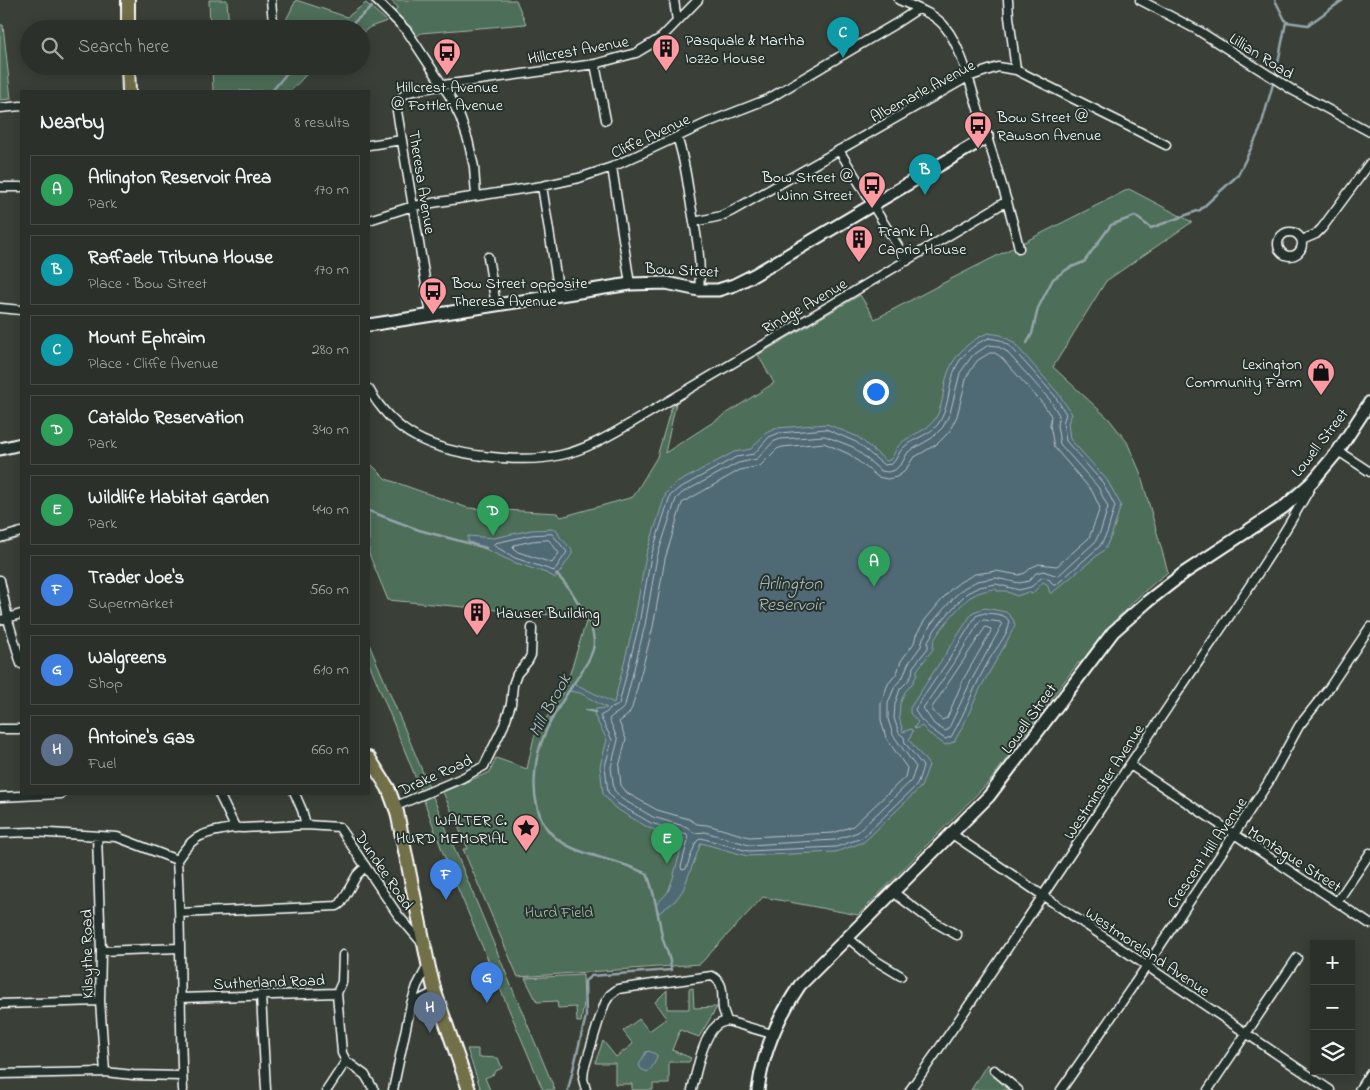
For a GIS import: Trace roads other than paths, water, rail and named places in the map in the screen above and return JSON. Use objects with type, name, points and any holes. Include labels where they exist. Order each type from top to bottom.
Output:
[{"type":"main road","points":[[128,0],[128,20]]},
{"type":"main road","points":[[128,75],[129,90]]},
{"type":"main road","name":"Bow Street","points":[[370,324],[630,284],[666,283],[699,290],[718,290],[743,281],[987,137]]},
{"type":"main road","name":"Lowell Street","points":[[758,1090],[762,1066],[772,1034],[783,1011],[800,985],[989,796],[1113,632],[1184,573],[1284,507],[1312,482],[1338,450],[1370,402]]},
{"type":"main road","points":[[0,450],[20,444]]},
{"type":"main road","points":[[370,760],[388,788],[396,806],[428,965],[435,992],[469,1090]]},
{"type":"street","points":[[271,0],[273,20]]},
{"type":"street","points":[[376,0],[407,31],[443,84],[460,117],[468,140],[474,167],[476,196]]},
{"type":"street","points":[[674,0],[677,21]]},
{"type":"street","name":"Hillcrest Avenue","points":[[443,84],[594,64],[626,57],[645,49],[661,38],[698,0]]},
{"type":"street","points":[[899,0],[934,17],[950,33],[968,77],[1007,201],[1019,248]]},
{"type":"street","points":[[1008,0],[1016,70]]},
{"type":"street","name":"Lillian Road","points":[[1140,0],[1199,31],[1294,91],[1370,132]]},
{"type":"street","name":"Cliffe Avenue","points":[[370,220],[413,206],[542,186],[578,178],[612,167],[677,137],[768,99],[896,24],[918,9]]},
{"type":"street","points":[[594,64],[606,120]]},
{"type":"street","name":"Albemarle Avenue","points":[[694,222],[721,216],[732,211],[968,77],[998,67],[1016,70],[1166,145]]},
{"type":"street","name":"Theresa Avenue","points":[[431,315],[398,111],[399,100],[406,93],[443,84]]},
{"type":"street","points":[[0,108],[20,106]]},
{"type":"street","points":[[677,137],[684,163],[694,222],[701,273],[699,290]]},
{"type":"street","points":[[370,145],[402,140]]},
{"type":"street","points":[[839,150],[907,261]]},
{"type":"street","points":[[1302,240],[1316,234],[1322,228],[1370,163]]},
{"type":"street","points":[[612,167],[630,284]]},
{"type":"street","points":[[0,186],[20,187]]},
{"type":"street","points":[[542,186],[559,294]]},
{"type":"street","name":"Rindge Avenue","points":[[370,390],[390,417],[415,437],[449,450],[491,457],[529,459],[561,456],[588,446],[640,418],[1007,201]]},
{"type":"street","points":[[488,257],[496,305]]},
{"type":"street","points":[[0,308],[20,310]]},
{"type":"street","points":[[1338,450],[1370,472]]},
{"type":"street","name":"Westminster Avenue","points":[[910,1090],[1043,896],[1259,573],[1312,482]]},
{"type":"street","points":[[0,538],[20,532]]},
{"type":"street","points":[[0,580],[4,619],[20,661]]},
{"type":"street","points":[[4,619],[20,614]]},
{"type":"street","name":"Crescent Hill Avenue","points":[[1061,1090],[1146,967],[1268,783],[1299,726],[1329,688],[1370,627]]},
{"type":"street","name":"Drake Road","points":[[396,806],[480,770],[488,762],[512,704],[513,685],[517,674],[531,655],[532,628]]},
{"type":"street","points":[[1362,638],[1370,644]]},
{"type":"street","points":[[0,729],[20,729]]},
{"type":"street","name":"Montague Street","points":[[1130,765],[1370,924]]},
{"type":"street","points":[[0,797],[41,795]]},
{"type":"street","points":[[219,795],[235,827]]},
{"type":"street","points":[[295,795],[306,826]]},
{"type":"street","name":"Dundee Road","points":[[177,860],[195,838],[207,832],[235,827],[336,826],[341,828],[350,846],[398,916],[425,946]]},
{"type":"street","points":[[0,833],[32,832],[117,837],[177,860],[180,913],[179,948],[183,1090]]},
{"type":"street","name":"Westmoreland Avenue","points":[[952,834],[1330,1090]]},
{"type":"street","name":"Kilsythe Road","points":[[97,836],[101,951],[100,1001],[105,1072]]},
{"type":"street","points":[[1337,902],[1370,854]]},
{"type":"street","points":[[180,913],[338,905],[342,902],[357,875],[365,867]]},
{"type":"street","points":[[893,892],[928,919],[957,935]]},
{"type":"street","points":[[847,937],[873,959],[902,976]]},
{"type":"street","points":[[101,951],[179,948]]},
{"type":"street","points":[[337,993],[342,982],[343,955]]},
{"type":"street","points":[[1208,1090],[1297,958]]},
{"type":"street","points":[[393,1090],[411,1004],[417,986],[428,965]]},
{"type":"street","points":[[586,1090],[583,1079],[584,1070],[599,1020],[608,998],[618,989],[712,976],[722,986],[723,1009],[727,1020]]},
{"type":"street","points":[[411,1004],[435,992]]},
{"type":"street","name":"Sutherland Road","points":[[180,998],[337,993],[340,1038],[342,1053],[346,1061]]},
{"type":"street","points":[[261,995],[266,1090]]},
{"type":"street","points":[[0,1004],[100,1001]]},
{"type":"street","points":[[692,1090],[705,1043],[717,1025],[727,1020],[772,1034]]},
{"type":"street","points":[[327,1090],[346,1061],[365,1075],[374,1090]]},
{"type":"street","points":[[994,1070],[1018,1090]]},
{"type":"street","points":[[0,1074],[105,1072],[133,1075],[182,1076]]},
{"type":"street","points":[[1359,1090],[1370,1073]]},
{"type":"water","name":"Arlington Reservoir","points":[[988,333],[1001,335],[1013,342],[1058,393],[1072,414],[1068,423],[1070,439],[1107,480],[1121,505],[1105,549],[1052,593],[1050,593],[1047,584],[1043,582],[1032,594],[1028,592],[1017,596],[1006,591],[997,591],[996,589],[985,591],[969,598],[950,618],[936,637],[933,649],[917,670],[917,675],[905,692],[900,704],[899,717],[903,732],[911,729],[913,731],[909,740],[929,765],[921,787],[864,842],[836,852],[747,856],[701,843],[683,890],[675,901],[659,913],[656,905],[668,892],[684,838],[649,828],[615,808],[603,794],[600,766],[607,740],[594,715],[596,709],[607,708],[580,693],[569,691],[573,683],[614,703],[634,623],[646,555],[666,493],[675,484],[734,452],[751,449],[766,433],[777,428],[827,424],[858,437],[886,461],[890,460],[900,444],[923,430],[935,419],[940,407],[947,374],[953,362],[966,347]]},
{"type":"water","points":[[556,529],[560,537],[572,550],[572,554],[556,578],[513,562],[468,541],[468,536],[494,538],[531,530]]},
{"type":"water","points":[[985,608],[1006,612],[1013,619],[1015,625],[954,742],[945,745],[922,726],[914,728],[918,722],[910,713],[910,708],[973,612]]},
{"type":"water","points":[[649,1051],[657,1055],[654,1064],[647,1072],[641,1069],[639,1065],[646,1052]]},
{"type":"waterway","points":[[1275,0],[1286,22],[1276,73]]},
{"type":"waterway","points":[[1286,22],[1308,25],[1343,0]]},
{"type":"waterway","points":[[357,20],[372,7]]},
{"type":"waterway","points":[[273,90],[285,75]]},
{"type":"waterway","points":[[1027,343],[1032,334],[1038,308],[1053,279],[1069,268],[1084,262],[1111,225],[1135,216],[1151,228],[1200,210],[1238,175],[1260,130],[1273,84]]},
{"type":"waterway","name":"Mill Brook","points":[[370,511],[419,530],[486,548]]},
{"type":"waterway","name":"Mill Brook","points":[[556,574],[568,587],[586,616],[594,643],[590,658],[557,709],[539,749],[535,778],[537,806],[541,818],[551,834],[562,842],[583,852],[647,874],[671,965],[671,970],[591,976],[585,981],[586,1016],[568,1090]]},
{"type":"waterway","points":[[586,710],[595,712]]},
{"type":"place","name":"Mount Ephraim","points":[[843,58]]},
{"type":"place","name":"Pasquale & Martha Iozzo House","points":[[666,72]]},
{"type":"place","name":"Hillcrest Avenue @ Fottler Avenue","points":[[447,76]]},
{"type":"place","name":"Bow Street @ Rawson Avenue","points":[[978,149]]},
{"type":"place","name":"Raffaele Tribuna House","points":[[925,195]]},
{"type":"place","name":"Bow Street @ Winn Street","points":[[872,209]]},
{"type":"place","name":"Frank A. Caprio House","points":[[859,263]]},
{"type":"place","name":"Bow Street opposite Theresa Avenue","points":[[433,315]]},
{"type":"place","name":"Lexington Community Farm","points":[[1321,396]]},
{"type":"place","name":"Cataldo Reservation","points":[[493,536]]},
{"type":"place","name":"Arlington Reservoir Area","points":[[874,587]]},
{"type":"place","name":"Hauser Building","points":[[477,636]]},
{"type":"place","name":"WALTER C. HURD MEMORIAL","points":[[526,852]]},
{"type":"place","name":"Wildlife Habitat Garden","points":[[667,864]]},
{"type":"place","name":"Trader Joe's","points":[[446,900]]},
{"type":"place","name":"Walgreens","points":[[487,1003]]},
{"type":"place","name":"Antoine's Gas","points":[[430,1033]]},
{"type":"park label","name":"Hurd Field","points":[[559,911]]}]
